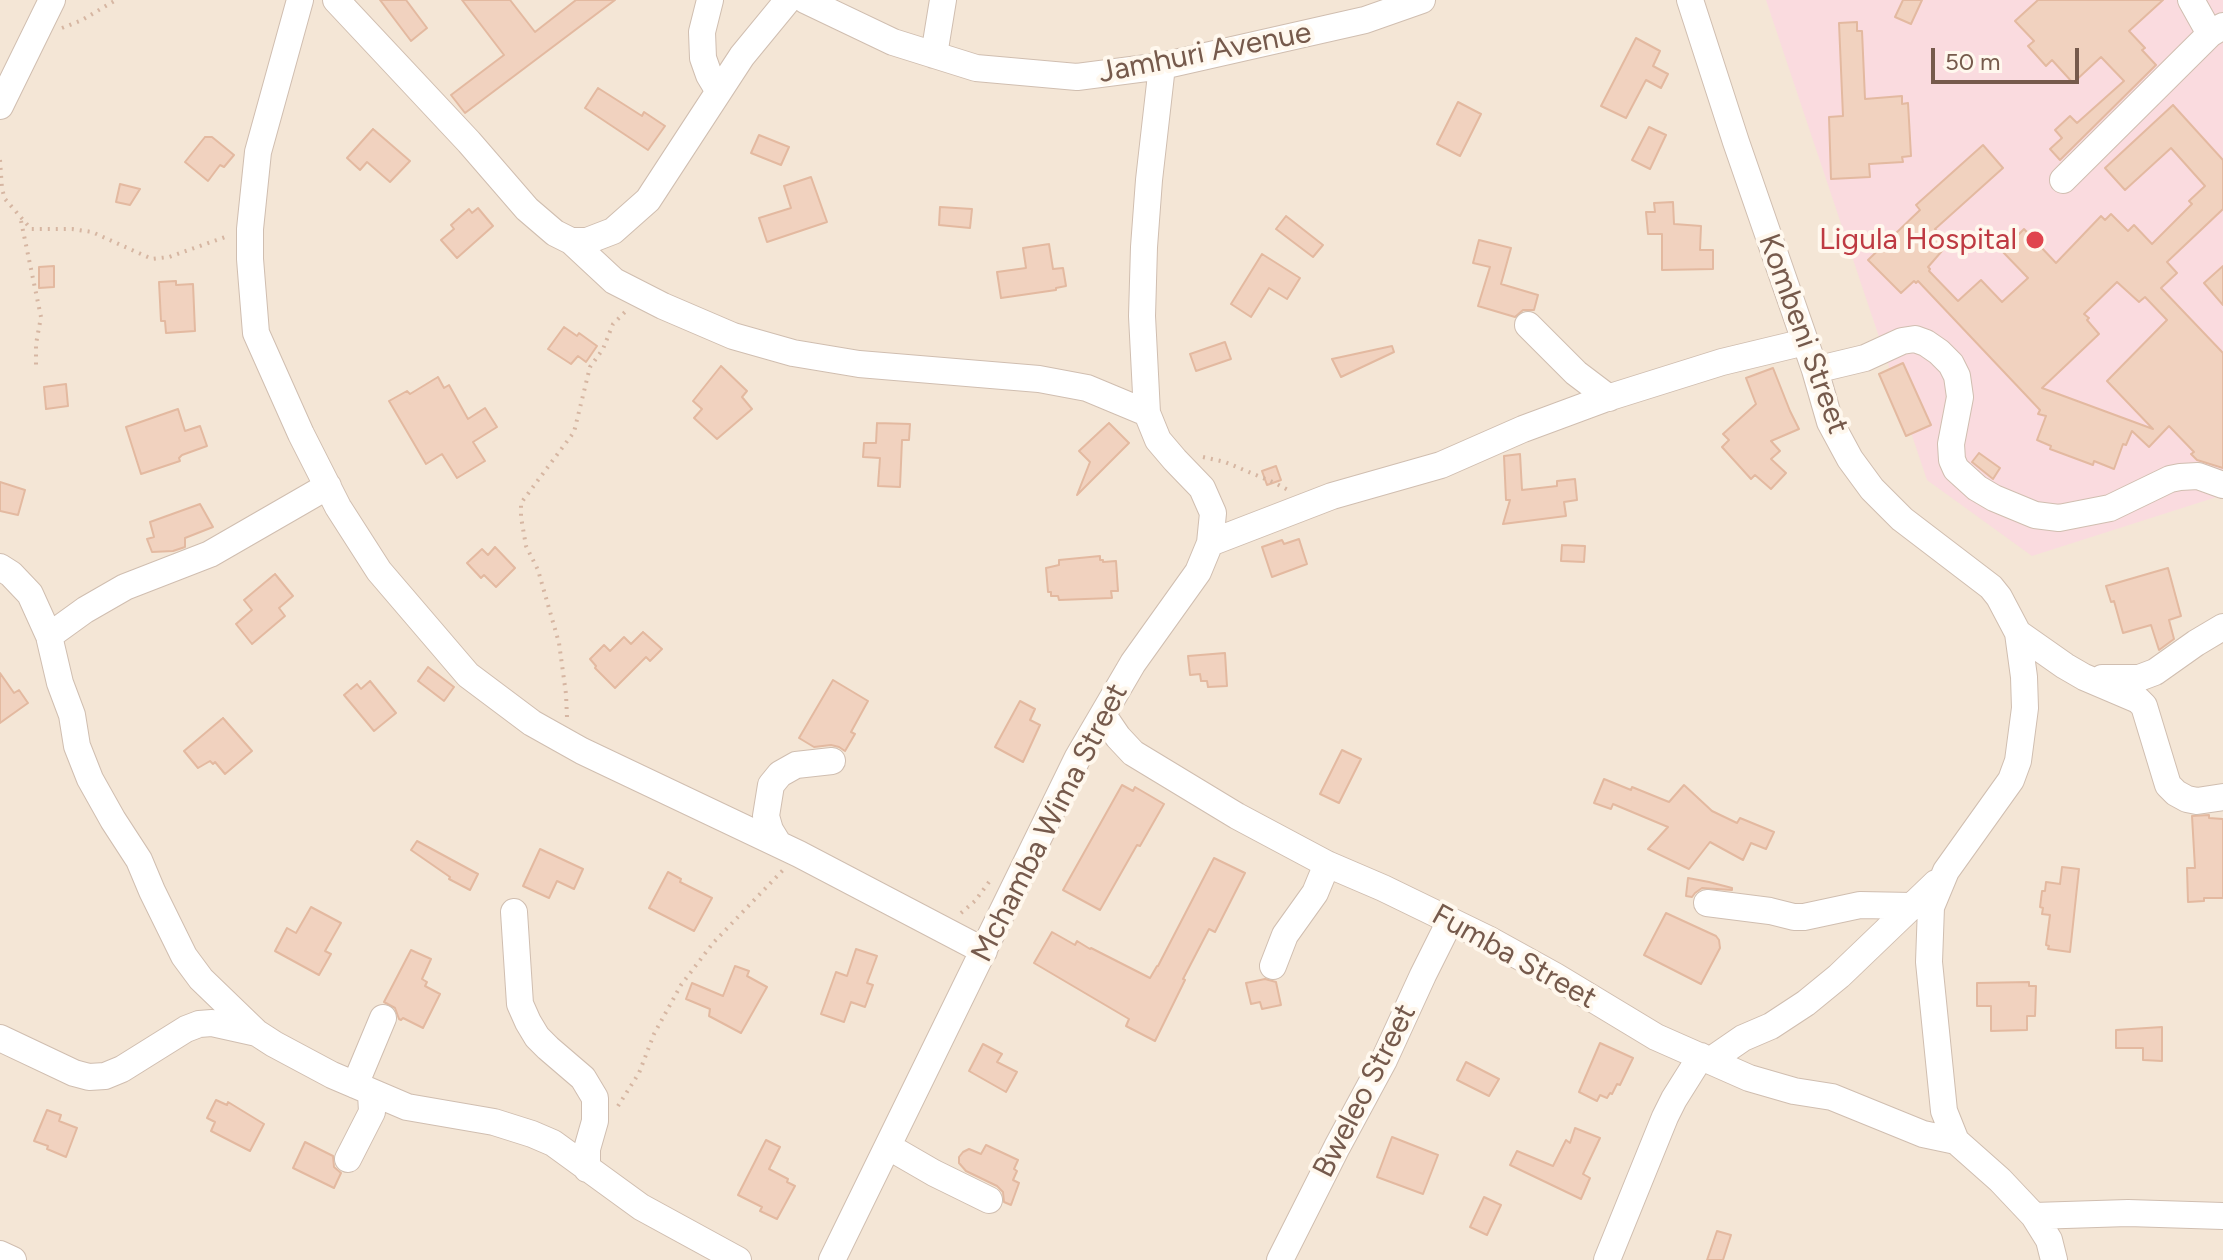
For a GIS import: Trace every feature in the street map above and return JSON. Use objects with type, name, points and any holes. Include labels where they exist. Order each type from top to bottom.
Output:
[{"type":"street","points":[[2,95],[52,0]]},
{"type":"street","points":[[300,0],[258,152],[250,229],[256,333],[301,434],[379,571],[468,675],[532,723],[788,848],[984,951]]},
{"type":"street","points":[[336,0],[527,209],[555,233],[571,241],[614,281],[733,336],[793,353],[859,364],[1039,379],[1087,388],[1147,413]]},
{"type":"street","points":[[710,0],[702,32],[703,58],[718,90]]},
{"type":"street","points":[[571,241],[594,240],[613,231],[648,200],[718,90],[788,0]]},
{"type":"street","name":"Jamhuri Avenue","points":[[805,0],[893,42],[976,68],[1077,77],[1162,66],[1365,20],[1422,0]]},
{"type":"street","points":[[934,55],[943,0]]},
{"type":"street","name":"Kombeni Street","points":[[1690,0],[1830,422],[1864,479],[1902,519],[1991,587],[2018,633],[2025,708],[2018,761],[2011,780],[1944,876],[1931,907],[1929,962],[1944,1111],[1956,1141],[2034,1216],[2049,1240],[2054,1260]]},
{"type":"street","points":[[2063,180],[2217,30],[2191,0]]},
{"type":"street","name":"Mchamba Wima Street","points":[[832,1260],[1065,782],[1133,663],[1198,572],[1210,543],[1213,513],[1202,488],[1158,440],[1147,413],[1142,316],[1144,247],[1162,66]]},
{"type":"street","points":[[1528,325],[1576,373],[1609,398]]},
{"type":"street","points":[[1815,370],[1865,358],[1902,341],[1915,339],[1926,343],[1951,364],[1957,376],[1960,397],[1951,444],[1956,469],[1994,498],[2035,515],[2059,518],[2110,508],[2180,477],[2198,476],[2223,485]]},
{"type":"street","points":[[1210,543],[1332,496],[1441,465],[1523,429],[1609,398],[1722,362],[1805,342]]},
{"type":"street","points":[[49,636],[125,587],[210,554],[328,486]]},
{"type":"street","points":[[0,567],[30,594],[49,636],[60,683],[72,715],[77,746],[90,779],[139,860],[184,956],[201,979],[257,1033],[372,1097],[420,1110],[494,1122],[553,1143],[641,1207],[738,1260]]},
{"type":"street","points":[[2084,677],[2139,678],[2155,672],[2223,627]]},
{"type":"street","points":[[2018,633],[2084,677],[2138,700],[2144,706],[2168,785],[2176,793],[2197,801],[2223,797]]},
{"type":"street","name":"Fumba Street","points":[[1103,715],[1133,753],[1237,816],[1327,864],[1383,888],[1555,976],[1656,1037],[1749,1078],[1794,1091],[1832,1097],[1923,1134],[1956,1141]]},
{"type":"street","points":[[788,848],[770,830],[766,816],[771,785],[780,774],[796,765],[832,761]]},
{"type":"street","points":[[1273,966],[1285,935],[1315,893],[1327,864]]},
{"type":"street","points":[[1607,1260],[1665,1117],[1674,1099],[1706,1058],[1771,1026],[1806,1003],[1839,976],[1944,876]]},
{"type":"street","points":[[1707,903],[1794,917],[1860,905],[1912,906]]},
{"type":"street","points":[[514,912],[520,1004],[537,1037],[583,1078],[593,1092],[595,1108],[592,1136],[587,1149],[587,1169]]},
{"type":"street","name":"Bweleo Street","points":[[1280,1260],[1384,1060],[1450,921]]},
{"type":"street","points":[[186,1029],[199,996],[201,979]]},
{"type":"street","points":[[348,1159],[372,1097],[383,1018]]},
{"type":"street","points":[[0,1038],[89,1077],[105,1076],[122,1069],[199,1024],[212,1023],[257,1033]]},
{"type":"street","points":[[889,1147],[989,1200]]},
{"type":"street","points":[[2034,1216],[2128,1213],[2223,1216]]},
{"type":"street","points":[[0,1254],[13,1260]]},
{"type":"path","points":[[36,33],[55,32],[116,0]]},
{"type":"path","points":[[0,160],[5,199],[31,229],[92,232],[152,259],[169,257],[250,229]]},
{"type":"path","points":[[21,219],[41,317],[36,367]]},
{"type":"path","points":[[568,743],[566,694],[559,643],[538,570],[526,546],[521,503],[574,432],[590,367],[603,349],[613,324],[642,295]]},
{"type":"path","points":[[1169,453],[1225,462],[1275,483],[1310,505]]},
{"type":"path","points":[[592,1136],[632,1087],[654,1034],[681,985],[788,848]]},
{"type":"path","points":[[934,926],[969,907],[999,869]]},
{"type":"shaded area","points":[[0,0],[2223,0],[2223,1260],[0,1260]]},
{"type":"shaded area","name":"Ligula Hospital","points":[[1766,0],[2223,0],[2223,495],[2032,556],[1927,480]]},
{"type":"building","points":[[380,0],[406,0],[427,28],[411,41]]},
{"type":"building","points":[[462,0],[510,0],[535,32],[576,0],[615,0],[465,113],[451,95],[504,55]]},
{"type":"building","points":[[1903,0],[1922,0],[1911,24],[1895,17]]},
{"type":"building","points":[[2038,0],[2163,0],[2129,31],[2156,65],[2060,160],[2050,149],[2062,138],[2055,130],[2070,116],[2077,123],[2124,81],[2101,57],[2073,83],[2052,60],[2046,66],[2028,46],[2034,41],[2015,21]]},
{"type":"building","points":[[1857,22],[1857,31],[1862,31],[1865,99],[1902,96],[1902,104],[1908,103],[1911,156],[1902,157],[1903,162],[1869,164],[1870,177],[1831,179],[1829,117],[1843,116],[1839,23]]},
{"type":"building","points":[[1636,38],[1660,51],[1653,66],[1668,74],[1661,88],[1646,80],[1626,118],[1601,106]]},
{"type":"building","points":[[598,88],[642,116],[644,112],[665,126],[648,150],[585,108]]},
{"type":"building","points":[[1458,102],[1481,114],[1460,156],[1437,144]]},
{"type":"building","points":[[2173,105],[2223,160],[2223,209],[2167,262],[2177,273],[2161,288],[2223,353],[2223,468],[2197,460],[2191,454],[2194,452],[2169,426],[2149,447],[2132,431],[2126,445],[2123,444],[2114,469],[2094,461],[2093,465],[2050,449],[2051,446],[2037,440],[2046,416],[2038,414],[2040,410],[1918,281],[1901,293],[1868,260],[1920,210],[1916,205],[1983,145],[2003,168],[1935,229],[1948,244],[1928,267],[1958,301],[1981,280],[2002,302],[2028,278],[2002,251],[2024,229],[2056,263],[2101,216],[2105,220],[2111,214],[2128,231],[2134,225],[2152,244],[2192,204],[2189,201],[2205,186],[2171,148],[2125,190],[2105,168]],"holes":[[[2117,282],[2139,302],[2145,297],[2167,320],[2107,381],[2153,429],[2042,388],[2099,334],[2084,314]]]},
{"type":"building","points":[[1649,127],[1666,135],[1650,169],[1632,160]]},
{"type":"building","points":[[373,129],[410,161],[390,182],[367,162],[360,170],[347,158]]},
{"type":"building","points":[[759,135],[789,147],[781,165],[751,153]]},
{"type":"building","points":[[205,137],[212,137],[234,155],[224,167],[220,165],[208,181],[185,162]]},
{"type":"building","points":[[811,177],[827,222],[767,242],[759,218],[791,208],[784,186]]},
{"type":"building","points":[[120,184],[140,189],[130,205],[116,202]]},
{"type":"building","points":[[1673,202],[1674,224],[1701,226],[1700,250],[1713,250],[1713,269],[1662,270],[1662,234],[1648,234],[1646,212],[1655,212],[1654,203]]},
{"type":"building","points":[[940,207],[972,209],[970,228],[939,225]]},
{"type":"building","points":[[478,208],[493,226],[457,258],[441,240],[454,229],[451,225],[469,209],[472,213]]},
{"type":"building","points":[[1286,216],[1323,245],[1313,257],[1276,229]]},
{"type":"building","points":[[1479,240],[1511,248],[1501,284],[1538,295],[1534,310],[1523,310],[1515,317],[1478,306],[1490,267],[1473,263]]},
{"type":"building","points":[[1049,244],[1053,269],[1063,268],[1066,286],[1001,298],[997,272],[1026,268],[1023,248]]},
{"type":"building","points":[[1262,254],[1300,278],[1287,299],[1269,288],[1251,317],[1231,304]]},
{"type":"building","points":[[54,266],[54,287],[39,288],[39,267]]},
{"type":"building","points":[[2223,266],[2223,305],[2204,283]]},
{"type":"building","points":[[176,281],[176,285],[193,284],[195,331],[166,333],[165,321],[161,321],[159,282]]},
{"type":"building","points":[[564,327],[597,346],[586,362],[578,356],[571,364],[548,349]]},
{"type":"building","points":[[1225,342],[1231,359],[1196,371],[1190,354]]},
{"type":"building","points":[[1392,346],[1394,352],[1341,377],[1332,359]]},
{"type":"building","points":[[1903,363],[1931,425],[1906,436],[1879,374]]},
{"type":"building","points":[[721,366],[747,391],[742,397],[752,409],[717,439],[694,418],[702,409],[693,401]]},
{"type":"building","points":[[1773,368],[1799,429],[1771,441],[1780,451],[1771,459],[1786,473],[1771,489],[1755,475],[1751,479],[1722,447],[1729,440],[1723,434],[1756,404],[1746,378]]},
{"type":"building","points":[[438,377],[444,388],[449,385],[468,419],[485,408],[497,427],[473,442],[485,461],[457,478],[442,454],[426,464],[389,401],[407,391],[410,394]]},
{"type":"building","points":[[66,384],[68,406],[46,409],[44,387]]},
{"type":"building","points":[[178,409],[185,431],[200,426],[207,446],[182,455],[180,461],[141,474],[126,427]]},
{"type":"building","points":[[877,423],[910,424],[909,440],[902,440],[900,487],[878,486],[880,458],[863,457],[864,443],[876,443]]},
{"type":"building","points":[[1109,423],[1129,443],[1077,495],[1090,462],[1079,451]]},
{"type":"building","points":[[1979,453],[2000,468],[1993,479],[1972,462]]},
{"type":"building","points":[[1520,454],[1522,490],[1557,486],[1557,481],[1575,479],[1577,500],[1564,502],[1566,516],[1503,524],[1510,500],[1506,500],[1504,456]]},
{"type":"building","points":[[1276,466],[1281,480],[1267,485],[1262,471]]},
{"type":"building","points":[[0,482],[25,490],[18,515],[0,511]]},
{"type":"building","points":[[200,504],[213,527],[185,538],[185,547],[152,552],[147,539],[154,537],[150,522]]},
{"type":"building","points":[[1299,539],[1307,564],[1272,577],[1262,547],[1282,540],[1284,544]]},
{"type":"building","points":[[1562,545],[1585,546],[1584,562],[1561,561]]},
{"type":"building","points":[[495,547],[515,568],[496,587],[484,575],[481,578],[467,563],[482,549],[488,555]]},
{"type":"building","points":[[1100,556],[1103,562],[1116,561],[1118,591],[1111,591],[1112,598],[1059,600],[1058,596],[1051,596],[1046,568],[1059,565],[1059,560]]},
{"type":"building","points":[[2168,568],[2181,616],[2169,620],[2174,639],[2159,650],[2151,625],[2123,633],[2114,601],[2111,602],[2106,586]]},
{"type":"building","points":[[275,574],[293,596],[279,608],[285,616],[252,644],[236,624],[252,610],[244,600]]},
{"type":"building","points":[[643,632],[662,649],[650,661],[646,657],[615,688],[590,659],[604,645],[610,651],[624,637],[631,644]]},
{"type":"building","points":[[1225,653],[1227,686],[1208,687],[1207,681],[1201,681],[1200,674],[1190,675],[1188,656]]},
{"type":"building","points":[[428,667],[454,687],[444,701],[418,681]]},
{"type":"building","points":[[0,673],[14,693],[19,690],[28,703],[0,723]]},
{"type":"building","points":[[833,680],[868,701],[851,732],[855,734],[845,751],[831,745],[814,747],[799,738]]},
{"type":"building","points":[[370,681],[396,713],[374,731],[344,695],[357,684],[361,689]]},
{"type":"building","points":[[1020,701],[1035,709],[1030,720],[1040,725],[1023,762],[995,747]]},
{"type":"building","points":[[223,718],[252,751],[225,774],[215,762],[210,761],[198,768],[184,751]]},
{"type":"building","points":[[1342,750],[1361,759],[1339,803],[1320,794]]},
{"type":"building","points":[[1604,779],[1669,802],[1684,785],[1712,811],[1737,823],[1740,818],[1774,832],[1766,849],[1751,843],[1743,860],[1710,842],[1689,869],[1648,849],[1668,827],[1613,804],[1611,809],[1594,803]]},
{"type":"building","points":[[1122,785],[1133,791],[1135,787],[1164,804],[1100,910],[1063,890]]},
{"type":"building","points":[[2209,815],[2209,818],[2223,819],[2223,898],[2188,902],[2187,868],[2195,868],[2192,816]]},
{"type":"building","points":[[417,841],[478,874],[470,890],[449,879],[411,850]]},
{"type":"building","points":[[540,849],[583,869],[574,889],[557,881],[549,898],[523,886]]},
{"type":"building","points":[[1214,858],[1245,873],[1215,932],[1209,929],[1155,1041],[1126,1026],[1129,1019],[1034,963],[1052,932],[1075,945],[1077,941],[1150,978]]},
{"type":"building","points":[[2062,867],[2079,869],[2070,952],[2048,949],[2050,915],[2042,914],[2043,908],[2040,907],[2046,882],[2060,884]]},
{"type":"building","points":[[668,872],[681,879],[680,882],[712,898],[694,931],[649,908]]},
{"type":"building","points":[[1688,878],[1732,890],[1702,888],[1692,897],[1686,896]]},
{"type":"building","points":[[311,907],[341,923],[325,951],[331,954],[319,975],[275,951],[287,928],[296,933]]},
{"type":"building","points":[[1666,913],[1719,940],[1720,948],[1701,984],[1644,955]]},
{"type":"building","points":[[856,949],[877,956],[867,983],[873,985],[865,1007],[851,1002],[844,1022],[821,1014],[836,972],[847,976]]},
{"type":"building","points":[[411,950],[431,959],[422,979],[427,982],[425,986],[440,994],[423,1028],[399,1019],[395,1008],[384,1002]]},
{"type":"building","points":[[735,966],[749,971],[747,976],[767,987],[741,1033],[709,1016],[710,1009],[686,999],[692,983],[723,996]]},
{"type":"building","points":[[1265,979],[1276,982],[1281,1005],[1262,1009],[1260,1002],[1251,1004],[1246,983]]},
{"type":"building","points":[[2029,982],[2029,986],[2036,986],[2035,1016],[2027,1016],[2027,1030],[1991,1031],[1991,1006],[1977,1006],[1977,983]]},
{"type":"building","points":[[2162,1027],[2162,1061],[2143,1060],[2143,1048],[2116,1048],[2116,1030]]},
{"type":"building","points":[[1600,1043],[1633,1058],[1620,1085],[1617,1084],[1607,1098],[1600,1095],[1597,1101],[1579,1092]]},
{"type":"building","points":[[983,1044],[1002,1054],[997,1062],[1017,1072],[1006,1092],[969,1071]]},
{"type":"building","points":[[1466,1062],[1499,1079],[1489,1096],[1457,1080]]},
{"type":"building","points":[[216,1100],[227,1105],[228,1102],[264,1124],[250,1151],[211,1131],[215,1122],[207,1118]]},
{"type":"building","points":[[47,1110],[61,1115],[59,1121],[77,1128],[66,1157],[34,1141]]},
{"type":"building","points":[[1575,1128],[1600,1138],[1583,1174],[1590,1178],[1581,1199],[1510,1165],[1517,1151],[1553,1166],[1566,1140],[1570,1143]]},
{"type":"building","points":[[1392,1137],[1438,1155],[1423,1194],[1377,1177]]},
{"type":"building","points":[[766,1140],[780,1147],[769,1169],[795,1186],[777,1219],[738,1195]]},
{"type":"building","points":[[305,1142],[333,1156],[334,1167],[341,1173],[334,1188],[293,1168]]},
{"type":"building","points":[[986,1145],[1018,1160],[1013,1180],[1019,1183],[1011,1205],[1004,1202],[1003,1192],[997,1186],[966,1171],[959,1163],[963,1152],[969,1149],[981,1154]]},
{"type":"building","points":[[1484,1197],[1501,1205],[1487,1235],[1470,1227]]},
{"type":"building","points":[[1717,1231],[1731,1235],[1723,1260],[1707,1260]]},
{"type":"place","name":"Ligula Hospital","points":[[2035,240]]}]
